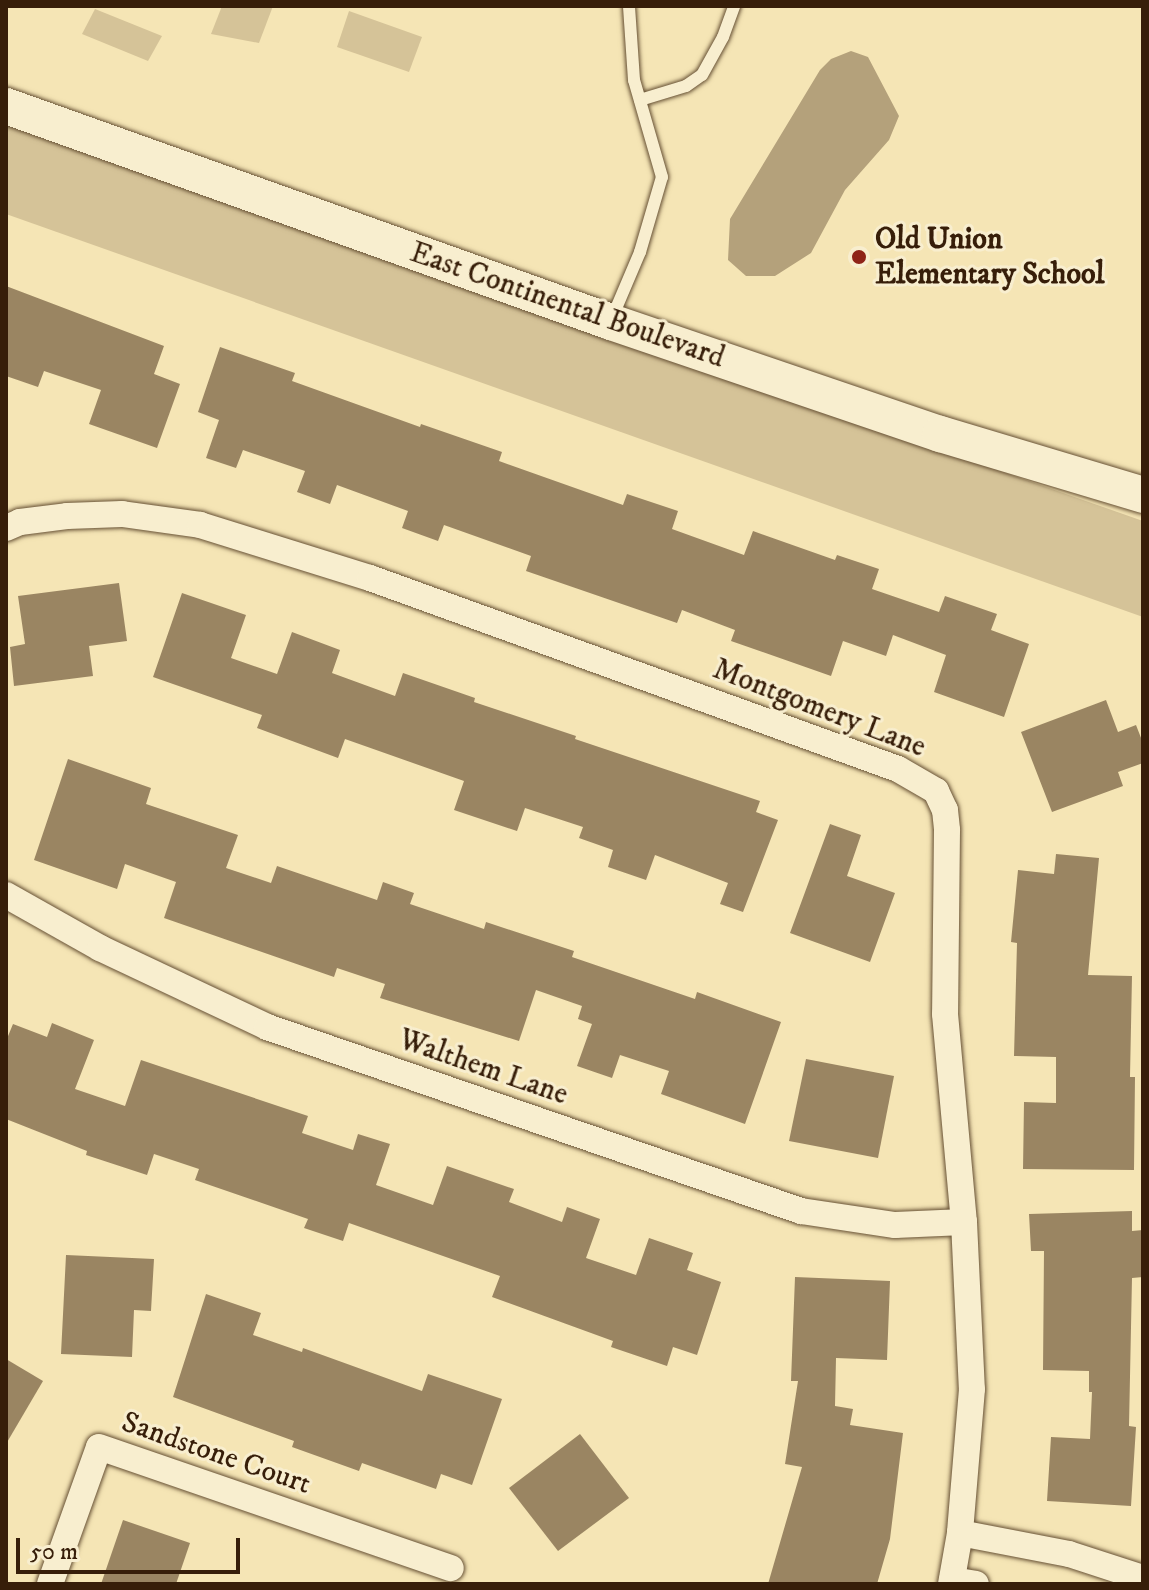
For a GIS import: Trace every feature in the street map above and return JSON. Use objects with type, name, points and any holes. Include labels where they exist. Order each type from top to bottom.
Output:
[{"type":"main road","name":"East Continental Boulevard","points":[[6,106],[611,322],[940,434],[1140,497]]},
{"type":"street","name":"Montgomery Lane","points":[[6,528],[43,519],[137,513],[200,525],[370,578],[854,753],[919,779],[936,791],[945,810],[947,830],[945,1014],[964,1222],[972,1389],[960,1533],[960,1583]]},
{"type":"street","name":"Walthem Lane","points":[[6,895],[100,948],[267,1027],[786,1206],[895,1225],[964,1222]]},
{"type":"street","name":"Sandstone Court","points":[[50,1584],[99,1447],[451,1568]]},
{"type":"street","points":[[960,1533],[1069,1554],[1143,1578]]},
{"type":"lane","points":[[611,322],[640,252],[662,177],[640,100],[630,49],[629,6]]},
{"type":"lane","points":[[640,100],[686,86],[702,75],[723,37],[734,6]]},
{"type":"shaded area","points":[[222,6],[273,6],[259,43],[211,34]]},
{"type":"shaded area","points":[[95,9],[162,36],[148,61],[82,34]]},
{"type":"shaded area","points":[[349,11],[422,37],[409,72],[337,47]]},
{"type":"shaded area","points":[[851,51],[868,57],[899,116],[889,140],[845,190],[811,253],[775,276],[746,276],[728,260],[730,219],[820,70],[831,59]]},
{"type":"shaded area","points":[[6,122],[1143,521],[1143,617],[6,214]]},
{"type":"building","points":[[6,286],[164,346],[154,374],[180,384],[157,448],[89,424],[101,390],[44,371],[38,387],[6,376]]},
{"type":"building","points":[[220,347],[295,373],[292,381],[420,427],[421,424],[502,452],[499,461],[623,505],[627,494],[678,511],[672,529],[744,555],[753,531],[835,560],[837,555],[879,569],[872,589],[939,612],[945,596],[997,614],[991,630],[1029,644],[1004,717],[934,692],[946,655],[893,635],[886,656],[843,641],[831,676],[731,641],[735,630],[682,610],[677,623],[526,571],[531,556],[444,525],[438,541],[402,528],[408,511],[337,485],[330,504],[297,492],[305,471],[243,450],[236,468],[206,458],[219,420],[198,412]]},
{"type":"building","points":[[119,583],[127,641],[89,646],[93,676],[14,686],[10,647],[25,644],[18,596]]},
{"type":"building","points":[[182,593],[246,615],[231,658],[277,674],[292,632],[340,650],[332,673],[395,696],[403,673],[475,698],[474,702],[576,736],[575,739],[760,801],[756,812],[778,820],[743,912],[720,904],[728,883],[655,855],[646,880],[608,867],[613,850],[579,838],[583,827],[525,808],[517,831],[454,810],[464,781],[345,739],[338,758],[257,728],[262,715],[153,677]]},
{"type":"building","points":[[1106,700],[1118,732],[1136,725],[1143,743],[1143,763],[1118,772],[1123,786],[1052,812],[1021,732]]},
{"type":"building","points":[[68,759],[151,788],[146,804],[238,835],[226,868],[271,883],[277,866],[377,900],[383,882],[414,893],[410,904],[484,929],[486,922],[574,951],[572,957],[695,999],[697,992],[781,1022],[745,1124],[661,1094],[669,1071],[620,1055],[612,1078],[577,1066],[592,1024],[578,1019],[582,1006],[536,990],[519,1041],[380,998],[385,984],[337,968],[334,977],[164,918],[176,882],[125,864],[117,889],[34,860]]},
{"type":"building","points":[[830,824],[861,835],[847,876],[895,893],[870,962],[790,933]]},
{"type":"building","points":[[1056,854],[1099,858],[1088,975],[1132,976],[1130,1077],[1135,1077],[1134,1170],[1023,1169],[1024,1102],[1056,1103],[1056,1057],[1014,1056],[1017,943],[1011,942],[1018,870],[1054,874]]},
{"type":"building","points":[[52,1023],[94,1040],[75,1089],[125,1106],[141,1060],[308,1116],[302,1133],[353,1150],[358,1134],[390,1144],[376,1185],[433,1205],[447,1166],[514,1189],[509,1202],[562,1222],[567,1207],[600,1219],[586,1258],[636,1275],[649,1238],[693,1253],[687,1270],[721,1282],[697,1355],[673,1347],[667,1366],[611,1347],[613,1341],[492,1297],[500,1276],[349,1223],[343,1241],[304,1228],[308,1219],[195,1180],[199,1169],[154,1154],[147,1175],[86,1155],[87,1151],[6,1119],[6,1041],[13,1024],[47,1037]]},
{"type":"building","points":[[806,1059],[894,1076],[878,1158],[789,1141]]},
{"type":"building","points":[[1132,1211],[1132,1231],[1143,1230],[1143,1277],[1132,1278],[1129,1426],[1136,1427],[1131,1506],[1047,1501],[1051,1437],[1090,1439],[1092,1392],[1089,1392],[1089,1371],[1043,1370],[1044,1251],[1031,1251],[1029,1214]]},
{"type":"building","points":[[66,1255],[154,1259],[151,1311],[134,1310],[132,1357],[61,1354]]},
{"type":"building","points":[[795,1277],[890,1281],[887,1360],[836,1358],[835,1406],[853,1409],[850,1425],[903,1433],[890,1539],[877,1584],[768,1584],[802,1467],[785,1464],[798,1381],[791,1381]]},
{"type":"building","points":[[206,1294],[261,1313],[253,1335],[302,1352],[303,1348],[422,1391],[428,1374],[502,1399],[472,1485],[441,1474],[436,1489],[362,1463],[359,1471],[292,1447],[294,1441],[173,1397]]},
{"type":"building","points":[[6,1359],[43,1381],[6,1444]]},
{"type":"building","points":[[580,1434],[629,1498],[558,1551],[509,1488]]},
{"type":"building","points":[[123,1520],[190,1543],[176,1584],[101,1584]]},
{"type":"place","name":"Old Union Elementary School","points":[[859,257]]}]
